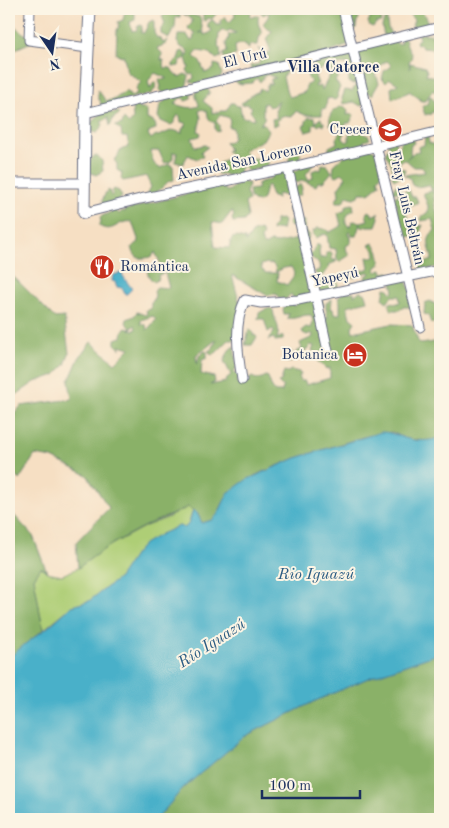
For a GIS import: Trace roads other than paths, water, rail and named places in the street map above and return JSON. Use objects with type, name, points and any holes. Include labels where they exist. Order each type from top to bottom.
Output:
[{"type":"main road","points":[[84,213],[85,113],[92,9]]},
{"type":"street","points":[[30,9],[29,40],[88,48]]},
{"type":"street","name":"Fray Luis Beltrán","points":[[343,9],[420,327]]},
{"type":"street","name":"El Urú","points":[[85,113],[440,27]]},
{"type":"street","name":"Avenida San Lorenzo","points":[[84,213],[140,199],[288,168],[440,131]]},
{"type":"street","points":[[288,168],[328,351]]},
{"type":"street","points":[[9,183],[84,183]]},
{"type":"street","name":"Yapeyú","points":[[242,380],[237,346],[240,310],[245,300],[261,303],[298,300],[440,270]]},
{"type":"water","points":[[121,273],[132,289],[127,294],[112,281],[113,275]]},
{"type":"water","name":"Rio Iguazú","points":[[381,432],[414,440],[440,438],[440,653],[368,678],[313,702],[245,736],[183,788],[157,819],[9,819],[9,658],[72,606],[89,601],[119,578],[144,544],[179,526],[185,528],[189,523],[193,510],[197,513],[202,523],[212,520],[218,514],[228,493],[246,480],[296,458]]},
{"type":"place","name":"Crecer","points":[[390,130]]},
{"type":"place","name":"Romántica","points":[[102,267]]},
{"type":"place","name":"Botanica","points":[[355,355]]},
{"type":"district","name":"Villa Catorce","points":[[333,68]]},
{"type":"water label","name":"Río Iguazú","points":[[212,644]]}]
